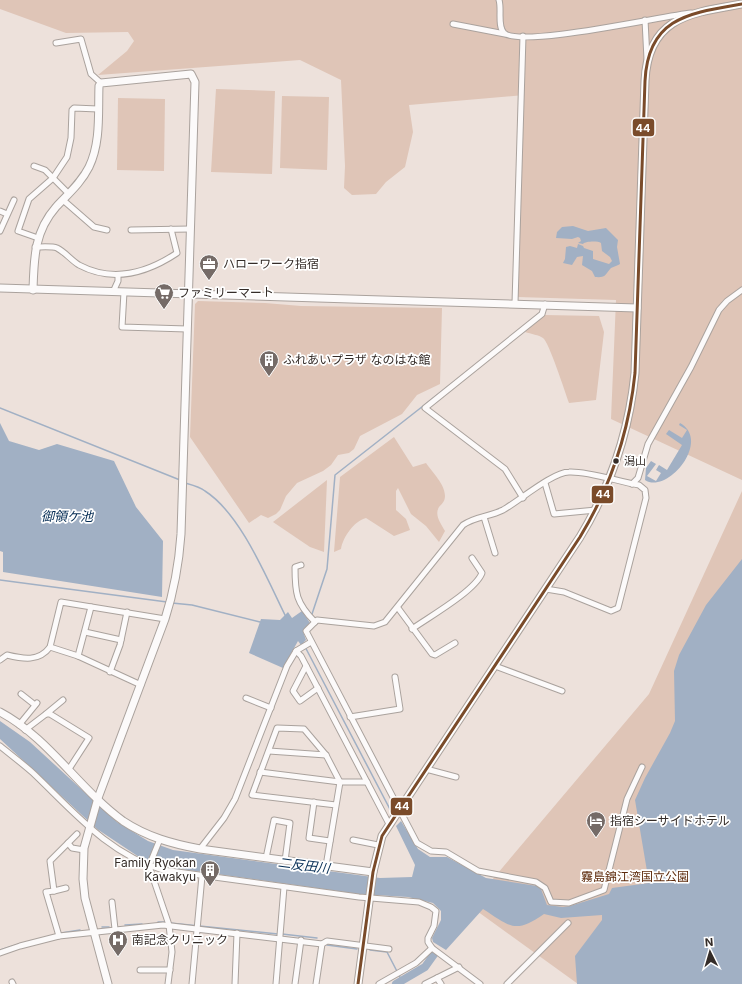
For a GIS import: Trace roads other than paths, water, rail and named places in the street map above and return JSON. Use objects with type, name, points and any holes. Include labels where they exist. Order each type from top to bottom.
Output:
[{"type":"main road","points":[[358,984],[378,844],[389,824],[546,589],[596,510],[610,479],[622,442],[630,407],[635,373],[644,88],[647,60],[654,44],[666,28],[680,18],[694,13],[742,4]]},
{"type":"street","points":[[499,0],[501,27],[506,34]]},
{"type":"street","points":[[453,24],[524,36],[564,35],[645,20],[694,13]]},
{"type":"street","points":[[645,20],[647,60]]},
{"type":"street","points":[[515,303],[524,36]]},
{"type":"street","points":[[56,43],[81,39],[92,74],[101,83]]},
{"type":"street","points":[[101,83],[186,74],[193,77],[195,82],[180,548],[170,605],[98,798],[88,828],[84,850],[83,879],[85,898],[108,984]]},
{"type":"street","points":[[33,290],[35,247],[45,222],[84,177],[93,158],[97,139],[101,83]]},
{"type":"street","points":[[38,238],[18,231],[29,199],[53,178],[63,165],[70,148],[72,110],[74,108],[98,109]]},
{"type":"street","points":[[34,166],[45,170],[69,194]]},
{"type":"street","points":[[0,231],[14,200]]},
{"type":"street","points":[[63,200],[94,227],[107,230]]},
{"type":"street","points":[[0,211],[8,214]]},
{"type":"street","points":[[35,247],[56,248],[88,270],[118,275],[144,271],[161,264],[177,253],[171,229]]},
{"type":"street","points":[[131,230],[190,229]]},
{"type":"street","points":[[113,292],[118,281],[118,275]]},
{"type":"street","points":[[0,288],[637,308]]},
{"type":"street","points":[[632,484],[638,478],[648,444],[691,367],[718,310],[742,290]]},
{"type":"street","points":[[124,292],[122,327],[187,329]]},
{"type":"street","points":[[523,498],[505,469],[425,408],[542,314],[545,304]]},
{"type":"street","points":[[546,589],[564,592],[611,610],[618,608],[637,537],[646,495],[645,490],[639,485],[570,472],[557,475],[503,510],[484,517],[473,518],[463,525],[428,567],[398,608],[385,622],[380,625],[351,625],[317,620],[306,632],[417,843],[431,851],[446,852],[478,871],[536,882],[545,888],[551,902],[569,903],[600,894],[604,890],[627,799],[642,767]]},
{"type":"street","points":[[545,483],[554,514],[596,510]]},
{"type":"street","points":[[484,517],[495,553]]},
{"type":"street","points":[[412,629],[480,579],[482,573],[472,558]]},
{"type":"street","points":[[301,565],[295,567],[297,598],[303,610],[315,622]]},
{"type":"street","points":[[0,660],[7,654],[25,659],[32,659],[48,650],[61,602],[165,619]]},
{"type":"street","points":[[78,656],[90,607]]},
{"type":"street","points":[[398,608],[412,629],[432,654],[435,655],[455,643]]},
{"type":"street","points":[[110,672],[122,640],[127,612]]},
{"type":"street","points":[[85,632],[122,640]]},
{"type":"street","points":[[200,849],[224,818],[235,799],[287,666],[298,649],[311,642]]},
{"type":"street","points":[[50,647],[78,656],[141,685]]},
{"type":"street","points":[[298,649],[389,824]]},
{"type":"street","points":[[306,666],[293,691],[300,701],[318,688]]},
{"type":"street","points":[[495,666],[562,691]]},
{"type":"street","points":[[350,717],[400,709],[395,677]]},
{"type":"street","points":[[21,694],[36,704],[22,727]]},
{"type":"street","points":[[246,698],[271,708]]},
{"type":"street","points":[[22,727],[46,714],[63,700]]},
{"type":"street","points":[[0,712],[22,727],[124,821],[146,834],[200,849],[373,872]]},
{"type":"street","points":[[46,714],[50,714],[89,738],[69,769]]},
{"type":"street","points":[[326,866],[340,782],[326,755],[304,729],[278,728],[252,795],[336,805]]},
{"type":"street","points":[[0,746],[32,772],[88,828],[120,851],[149,866],[163,870],[284,887],[419,902],[434,909],[434,926],[428,938],[428,942],[432,948],[480,984]]},
{"type":"street","points":[[269,751],[326,755]]},
{"type":"street","points":[[426,769],[456,777]]},
{"type":"street","points":[[260,772],[340,782],[367,782]]},
{"type":"street","points":[[314,802],[309,838],[330,842]]},
{"type":"street","points":[[266,858],[274,820],[290,823],[285,860]]},
{"type":"street","points":[[54,891],[50,861],[77,834]]},
{"type":"street","points":[[160,839],[149,866],[169,923],[172,952],[168,984]]},
{"type":"street","points":[[353,840],[378,844]]},
{"type":"street","points":[[68,843],[72,848],[84,850]]},
{"type":"street","points":[[192,984],[202,876]]},
{"type":"street","points":[[276,984],[284,887]]},
{"type":"street","points":[[59,936],[46,892],[66,888]]},
{"type":"street","points":[[112,902],[115,929]]},
{"type":"street","points":[[0,953],[59,936],[169,923],[237,933],[280,935],[322,944],[327,941],[389,948]]},
{"type":"street","points":[[507,984],[568,923]]},
{"type":"street","points":[[234,984],[237,933]]},
{"type":"street","points":[[295,984],[301,940]]},
{"type":"street","points":[[316,984],[322,944]]},
{"type":"street","points":[[380,984],[424,958],[432,948]]},
{"type":"street","points":[[425,984],[459,967]]},
{"type":"street","points":[[140,970],[170,970]]},
{"type":"street","points":[[437,978],[441,984]]},
{"type":"water","points":[[573,226],[588,231],[606,228],[618,240],[617,247],[620,264],[611,268],[604,276],[595,277],[592,271],[582,265],[583,256],[577,257],[572,265],[563,263],[565,259],[566,247],[570,246],[577,248],[578,244],[593,251],[593,259],[609,264],[612,261],[610,257],[602,251],[601,243],[599,242],[589,242],[583,244],[578,243],[581,241],[578,237],[572,239],[556,238],[557,232],[562,227]]},
{"type":"water","name":"御領ケ池","points":[[0,423],[9,441],[39,450],[57,444],[114,461],[136,507],[163,541],[162,597],[3,572],[3,552],[0,551]]},
{"type":"water","points":[[680,423],[689,431],[691,442],[689,453],[683,464],[664,480],[654,483],[645,480],[646,468],[651,461],[656,464],[647,476],[656,481],[661,473],[656,470],[659,465],[667,470],[682,445],[666,434],[669,430],[682,438],[687,430],[679,425]]},
{"type":"water","name":"霧島錦江湾国立公園","points":[[742,559],[742,984],[577,984],[575,956],[602,920],[602,915],[561,918],[544,914],[526,924],[513,926],[507,924],[483,909],[446,950],[433,942],[432,938],[441,920],[441,911],[433,903],[408,897],[359,894],[159,866],[139,857],[97,829],[0,739],[0,721],[30,742],[117,822],[148,841],[173,850],[380,878],[412,877],[415,865],[396,826],[401,821],[418,849],[430,857],[447,857],[486,878],[537,886],[541,889],[547,905],[563,907],[570,906],[609,894],[612,888],[649,883],[635,800],[675,721],[674,671],[679,655],[706,605]]},
{"type":"water","points":[[302,611],[310,623],[303,631],[306,640],[301,645],[298,641],[283,668],[249,653],[261,619],[280,620],[288,612],[292,618]]},
{"type":"waterway","points":[[312,614],[327,569],[335,475],[469,370]]},
{"type":"waterway","points":[[0,408],[180,480]]},
{"type":"waterway","points":[[185,483],[205,491],[218,501],[230,515],[262,566],[286,617]]},
{"type":"waterway","points":[[0,580],[167,602]]},
{"type":"waterway","points":[[172,603],[192,605],[260,622]]},
{"type":"waterway","points":[[302,641],[393,815]]},
{"type":"waterway","points":[[158,922],[166,922]]},
{"type":"waterway","points":[[170,923],[278,934]]},
{"type":"waterway","points":[[125,925],[142,924]]},
{"type":"waterway","points":[[102,927],[109,927]]},
{"type":"waterway","points":[[61,933],[80,930]]},
{"type":"waterway","points":[[282,934],[317,938]]},
{"type":"waterway","points":[[0,950],[19,944]]},
{"type":"waterway","points":[[327,945],[357,949]]},
{"type":"waterway","points":[[370,950],[387,952],[402,981]]},
{"type":"waterway","points":[[396,984],[425,967],[435,953]]},
{"type":"place","name":"ハローワーク指宿","points":[[209,281]]},
{"type":"place","name":"ファミリーマート","points":[[164,310]]},
{"type":"place","name":"ふれあいプラザ なのはな館","points":[[269,377]]},
{"type":"place","name":"潟山","points":[[616,461]]},
{"type":"place","name":"指宿シーサイドホテル","points":[[596,838]]},
{"type":"place","name":"Family Ryokan Kawakyu","points":[[210,887]]},
{"type":"place","name":"南記念クリニック","points":[[118,957]]},
{"type":"water label","name":"二反田川","points":[[304,865]]}]
